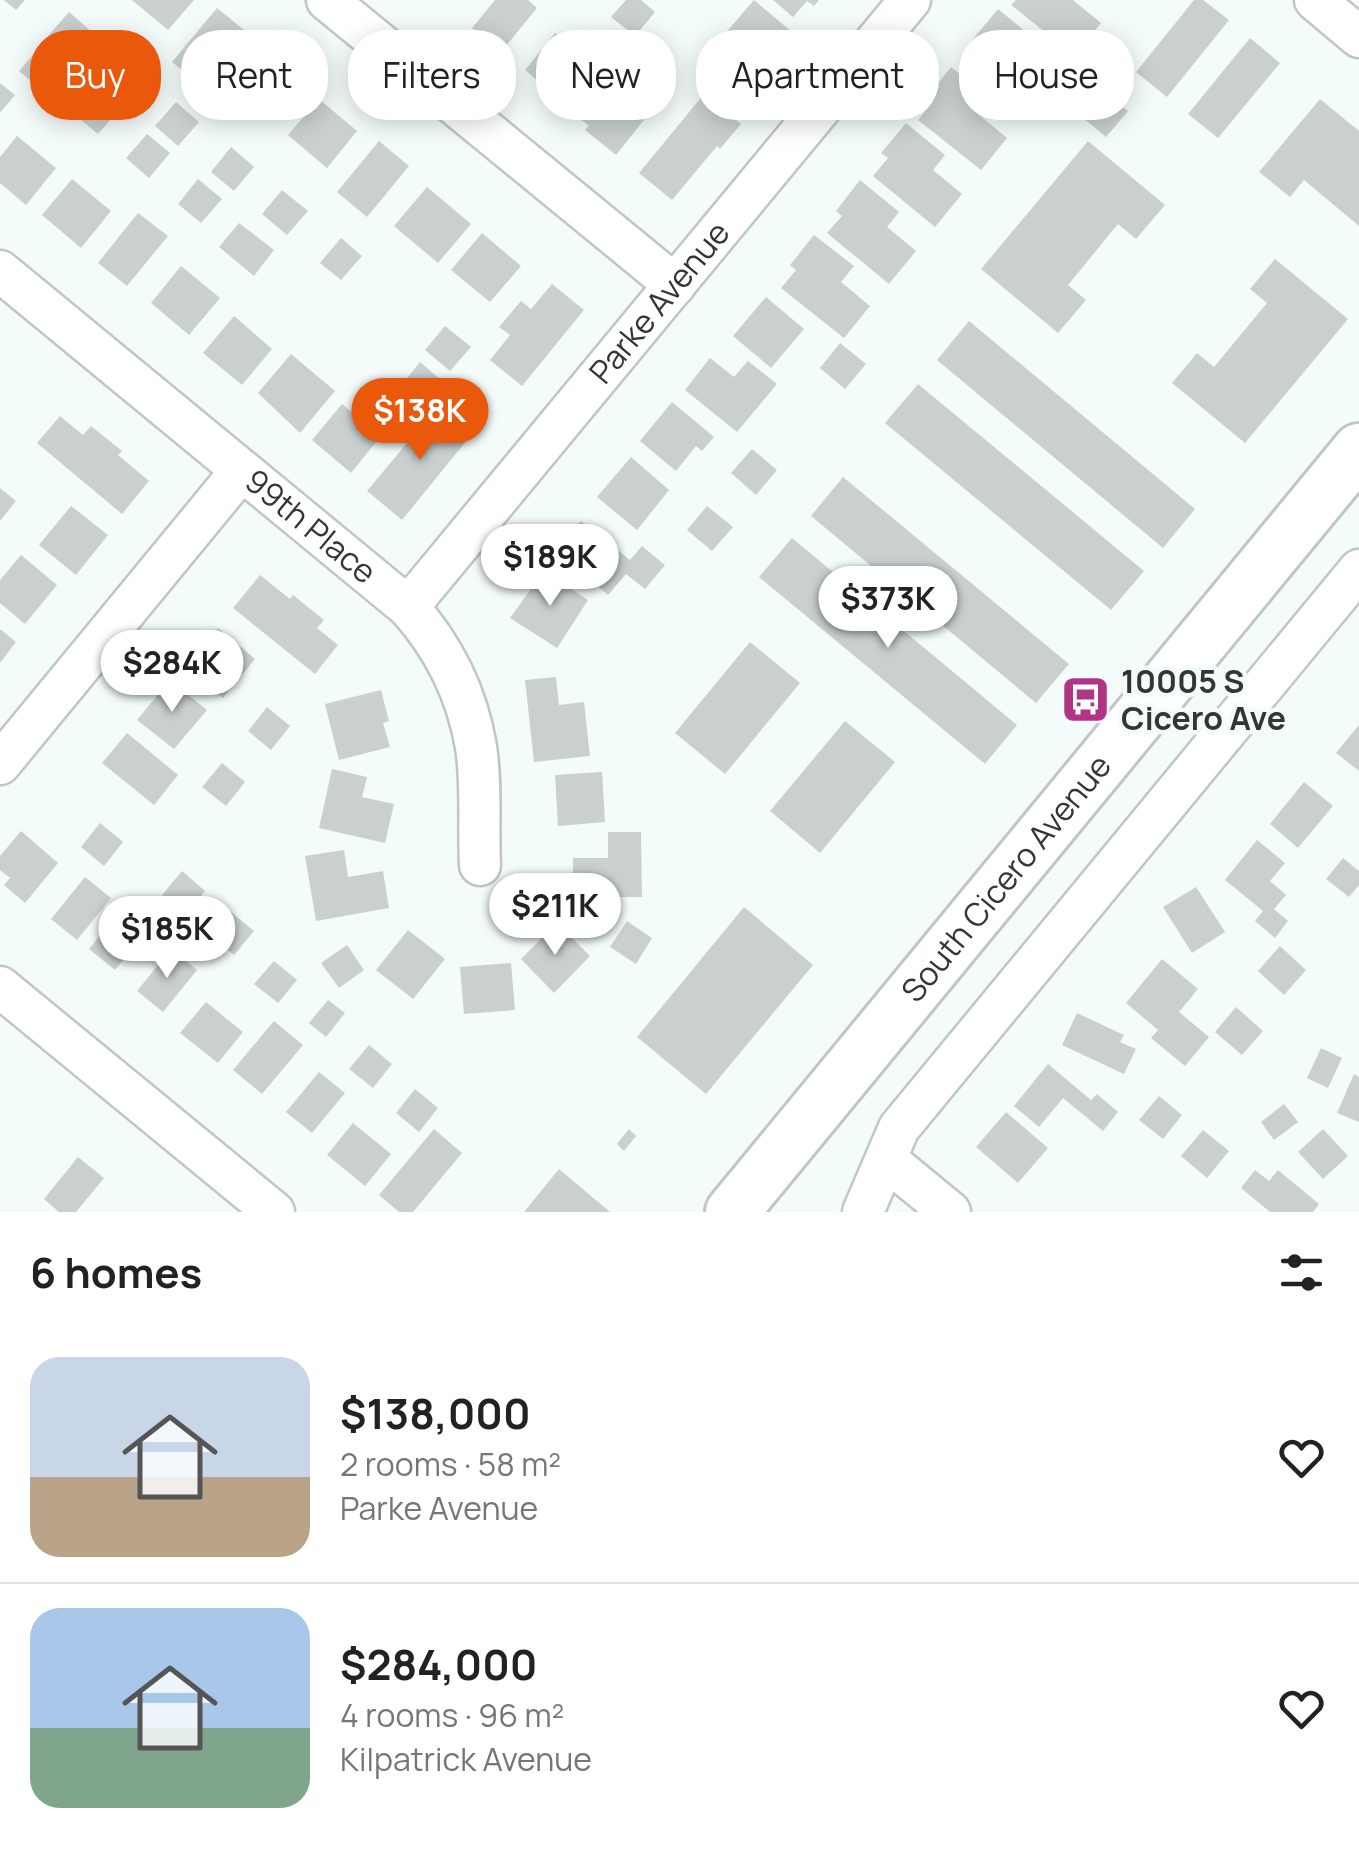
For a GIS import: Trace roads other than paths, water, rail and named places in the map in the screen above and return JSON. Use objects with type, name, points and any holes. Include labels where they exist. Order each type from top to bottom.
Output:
[{"type":"main road","name":"South Cicero Avenue","points":[[732,1212],[1359,450]]},
{"type":"street","points":[[328,0],[675,286]]},
{"type":"street","name":"Parke Avenue","points":[[408,607],[910,0]]},
{"type":"street","points":[[1314,0],[1359,36]]},
{"type":"street","name":"99th Place","points":[[0,271],[408,607],[430,632],[456,679],[476,747],[480,865]]},
{"type":"street","points":[[0,764],[241,471]]},
{"type":"street","points":[[864,1212],[899,1128],[1359,570]]},
{"type":"street","points":[[0,987],[274,1212]]},
{"type":"street","points":[[888,1161],[950,1212]]},
{"type":"place","name":"10005 S Cicero Ave","points":[[1086,700]]}]
